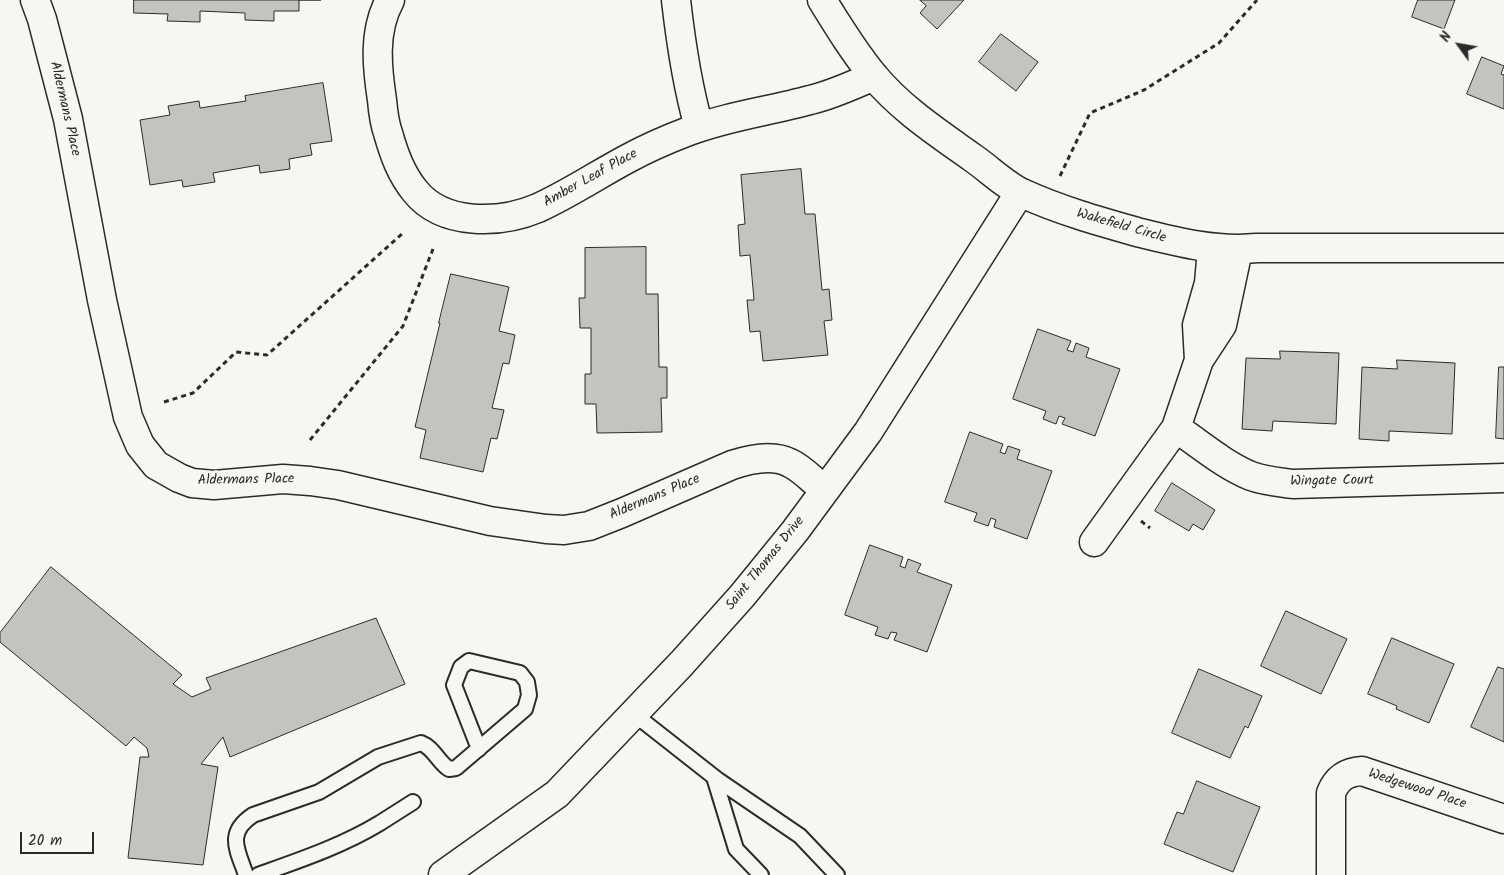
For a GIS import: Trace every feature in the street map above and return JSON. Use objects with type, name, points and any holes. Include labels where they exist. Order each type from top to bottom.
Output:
[{"type":"street","name":"Aldermans Place","points":[[35,0],[42,19],[68,119],[102,300],[128,417],[140,445],[148,457],[161,469],[192,483],[207,484],[282,479],[329,484],[490,521],[564,530],[589,526],[750,459],[781,459],[792,464],[824,490]]},
{"type":"street","name":"Amber Leaf Place","points":[[390,0],[381,23],[377,55],[385,126],[394,154],[415,192],[433,207],[451,215],[469,218],[490,219],[509,217],[536,209],[642,151],[699,127],[756,112],[810,101],[874,76]]},
{"type":"street","points":[[676,0],[684,65],[699,127]]},
{"type":"street","name":"Wakefield Circle","points":[[822,0],[846,38],[874,76],[896,99],[926,125],[1020,192],[1072,213],[1167,240],[1225,249],[1504,248]]},
{"type":"street","name":"Saint Thomas Drive","points":[[456,872],[557,794],[634,714],[742,596],[795,531],[878,416],[1020,192]]},
{"type":"street","points":[[1094,542],[1176,428],[1199,360],[1197,325],[1209,283],[1225,249]]},
{"type":"street","name":"Wingate Court","points":[[1176,428],[1231,465],[1251,476],[1268,481],[1293,484],[1504,478]]},
{"type":"street","name":"Wedgewood Place","points":[[1330,875],[1330,793],[1336,781],[1351,772],[1362,771],[1504,819]]},
{"type":"lane","points":[[246,875],[236,848],[236,831],[243,821],[253,815],[320,792],[378,757],[421,743],[428,746],[444,766],[449,769],[456,768],[479,749],[525,708],[529,695],[527,682],[520,673],[469,661],[461,668],[454,685],[479,749]]},
{"type":"lane","points":[[634,714],[714,777],[800,836],[837,875]]},
{"type":"lane","points":[[714,777],[736,849],[761,875]]},
{"type":"lane","points":[[258,875],[344,842],[380,824],[413,802]]},
{"type":"path","points":[[1060,176],[1090,114],[1144,90],[1219,44],[1257,0]]},
{"type":"path","points":[[164,402],[193,392],[236,352],[267,355],[403,233]]},
{"type":"path","points":[[310,440],[403,326],[433,249]]},
{"type":"building","points":[[134,0],[299,0],[299,11],[274,11],[274,21],[245,20],[245,13],[200,11],[200,22],[167,21],[168,14],[134,13]]},
{"type":"building","points":[[920,0],[964,0],[937,29],[920,13],[926,6]]},
{"type":"building","points":[[1418,0],[1455,0],[1444,29],[1412,17]]},
{"type":"building","points":[[1001,34],[1038,62],[1016,91],[979,62]]},
{"type":"building","points":[[1482,57],[1504,66],[1501,74],[1504,75],[1504,109],[1467,94]]},
{"type":"building","points":[[323,83],[332,141],[310,144],[312,155],[289,159],[290,169],[260,173],[259,165],[213,173],[215,182],[183,187],[182,180],[150,185],[140,120],[170,115],[168,106],[199,101],[200,108],[246,101],[245,96]]},
{"type":"building","points":[[801,169],[805,214],[815,214],[822,290],[829,289],[832,320],[824,321],[828,355],[763,361],[760,331],[750,332],[747,300],[754,300],[750,255],[740,256],[738,225],[745,224],[741,175]]},
{"type":"building","points":[[646,247],[646,294],[658,294],[659,367],[667,367],[667,398],[661,398],[662,432],[597,433],[596,404],[585,404],[585,374],[591,374],[591,328],[580,328],[579,298],[585,298],[585,248]]},
{"type":"building","points":[[451,274],[509,287],[499,331],[515,335],[509,364],[503,363],[492,408],[504,410],[497,439],[491,438],[483,472],[420,458],[426,430],[415,427]]},
{"type":"building","points":[[1038,329],[1071,341],[1067,350],[1073,352],[1076,343],[1089,348],[1086,357],[1120,369],[1095,436],[1062,424],[1065,418],[1059,416],[1056,424],[1043,419],[1046,411],[1013,399]]},
{"type":"building","points":[[1280,351],[1339,353],[1336,424],[1273,421],[1272,431],[1242,429],[1246,358],[1280,359]]},
{"type":"building","points":[[1397,360],[1455,363],[1452,434],[1389,431],[1389,441],[1359,439],[1362,367],[1397,369]]},
{"type":"building","points":[[1499,367],[1504,367],[1504,439],[1496,438]]},
{"type":"building","points":[[970,432],[1003,444],[1000,452],[1005,454],[1008,446],[1020,450],[1017,459],[1052,471],[1027,539],[994,527],[996,520],[991,518],[988,526],[974,521],[977,513],[945,502]]},
{"type":"building","points":[[1172,483],[1215,510],[1203,530],[1193,524],[1189,531],[1155,511]]},
{"type":"building","points":[[870,545],[903,557],[900,566],[905,568],[908,559],[921,564],[917,572],[952,585],[927,652],[894,640],[897,633],[891,632],[888,639],[875,635],[878,627],[845,615]]},
{"type":"building","points":[[51,567],[182,675],[173,684],[192,697],[211,689],[206,678],[376,618],[405,684],[230,757],[223,737],[201,764],[218,767],[203,865],[128,858],[140,757],[149,757],[147,748],[134,737],[126,746],[0,642],[0,633]]},
{"type":"building","points":[[1286,611],[1347,639],[1321,694],[1261,666]]},
{"type":"building","points":[[1392,638],[1454,664],[1429,723],[1396,709],[1397,706],[1368,694]]},
{"type":"building","points":[[1498,667],[1504,669],[1504,742],[1471,727]]},
{"type":"building","points":[[1199,669],[1262,696],[1248,728],[1245,726],[1230,758],[1172,733]]},
{"type":"building","points":[[1197,781],[1260,807],[1233,872],[1164,844],[1177,812],[1183,814]]}]
